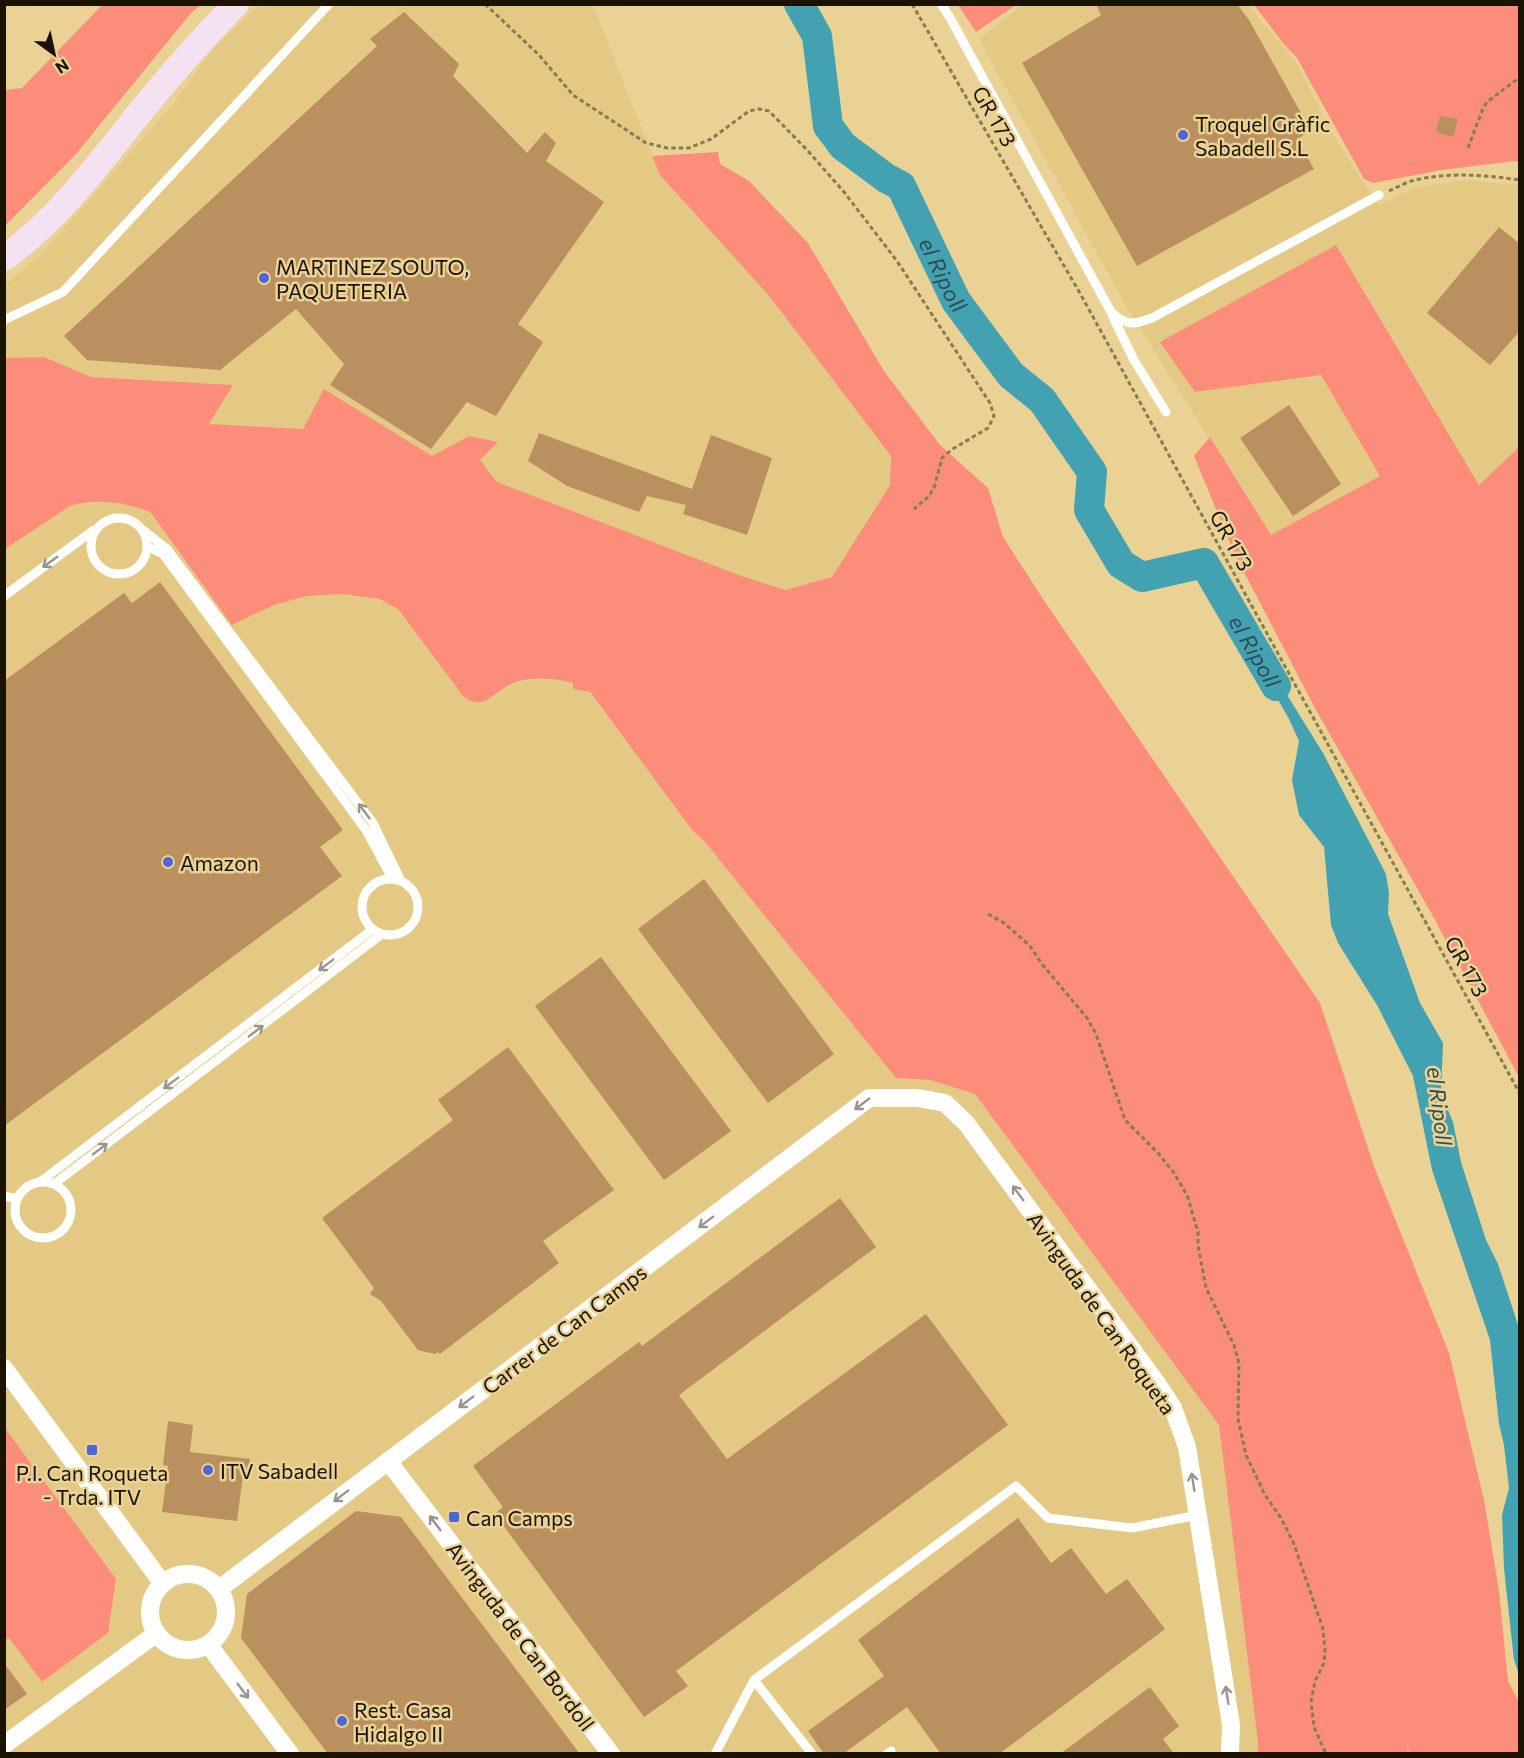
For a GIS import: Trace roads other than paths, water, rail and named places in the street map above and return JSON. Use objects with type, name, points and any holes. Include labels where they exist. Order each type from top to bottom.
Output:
[{"type":"main road","points":[[6,262],[39,231],[89,177],[202,39],[236,4]]},
{"type":"street","name":"Carrer de Can Camps","points":[[219,1588],[869,1098],[918,1098]]},
{"type":"street","name":"Avinguda de Can Roqueta","points":[[918,1098],[945,1102],[966,1123],[1173,1408],[1187,1447],[1231,1725],[1230,1754]]},
{"type":"street","points":[[4,1368],[163,1584]]},
{"type":"street","name":"Avinguda de Can Bordoll","points":[[388,1461],[611,1754]]},
{"type":"street","points":[[192,1574],[209,1580],[219,1588],[225,1600],[224,1625],[218,1636],[208,1644],[198,1649],[186,1650],[165,1642],[157,1633],[150,1613],[156,1592],[163,1584],[174,1577],[192,1574]]},
{"type":"street","points":[[4,1745],[157,1633]]},
{"type":"street","points":[[208,1644],[290,1754]]},
{"type":"lane","points":[[4,320],[63,292],[329,4]]},
{"type":"lane","points":[[941,4],[1111,312],[1134,360],[1166,412]]},
{"type":"lane","points":[[1111,312],[1121,321],[1136,324],[1152,318],[1380,195]]},
{"type":"lane","points":[[4,596],[111,519],[120,517],[129,519],[167,549],[373,823],[397,879]]},
{"type":"lane","points":[[96,529],[90,545],[92,554],[101,568],[109,573],[118,574],[135,570],[146,556],[148,547],[143,530]]},
{"type":"lane","points":[[148,547],[163,554],[366,830],[397,879],[409,885],[418,900],[417,917],[405,931],[396,935],[382,934],[373,929],[364,918],[361,909],[363,899],[367,890],[374,883],[397,879]]},
{"type":"lane","points":[[40,1182],[54,1184],[67,1195],[72,1212],[65,1228],[58,1235],[49,1239],[29,1236],[16,1222],[14,1212],[17,1199],[27,1187],[40,1182],[373,929]]},
{"type":"lane","points":[[54,1184],[382,934]]},
{"type":"lane","points":[[4,1196],[17,1199]]},
{"type":"lane","points":[[715,1754],[754,1680],[1016,1486],[1048,1518],[1132,1528],[1198,1515]]},
{"type":"lane","points":[[754,1680],[812,1754]]},
{"type":"water","points":[[1255,651],[1261,653],[1323,753],[1386,874],[1389,893],[1388,914],[1420,1003],[1443,1043],[1441,1093],[1453,1122],[1461,1162],[1486,1240],[1498,1264],[1519,1328],[1519,1674],[1514,1660],[1504,1568],[1502,1515],[1509,1488],[1490,1340],[1432,1170],[1413,1076],[1377,1005],[1338,943],[1331,925],[1324,847],[1299,815],[1292,780],[1299,741],[1253,656]]},
{"type":"waterway","name":"el Ripoll","points":[[799,4],[817,36],[828,126],[843,146],[886,178],[901,186],[956,301],[1011,375],[1042,400],[1092,472],[1089,510],[1121,564],[1142,577],[1204,563],[1276,686]]},
{"type":"place","name":"Troquel Gràfic Sabadell S.L","points":[[1183,135]]},
{"type":"place","name":"MARTINEZ SOUTO, PAQUETERIA","points":[[264,278]]},
{"type":"place","name":"Amazon","points":[[168,862]]},
{"type":"place","name":"P.I. Can Roqueta - Trda. ITV","points":[[92,1450]]},
{"type":"place","name":"ITV Sabadell","points":[[208,1470]]},
{"type":"place","name":"Can Camps","points":[[454,1517]]},
{"type":"place","name":"Rest. Casa Hidalgo II","points":[[342,1721]]}]
